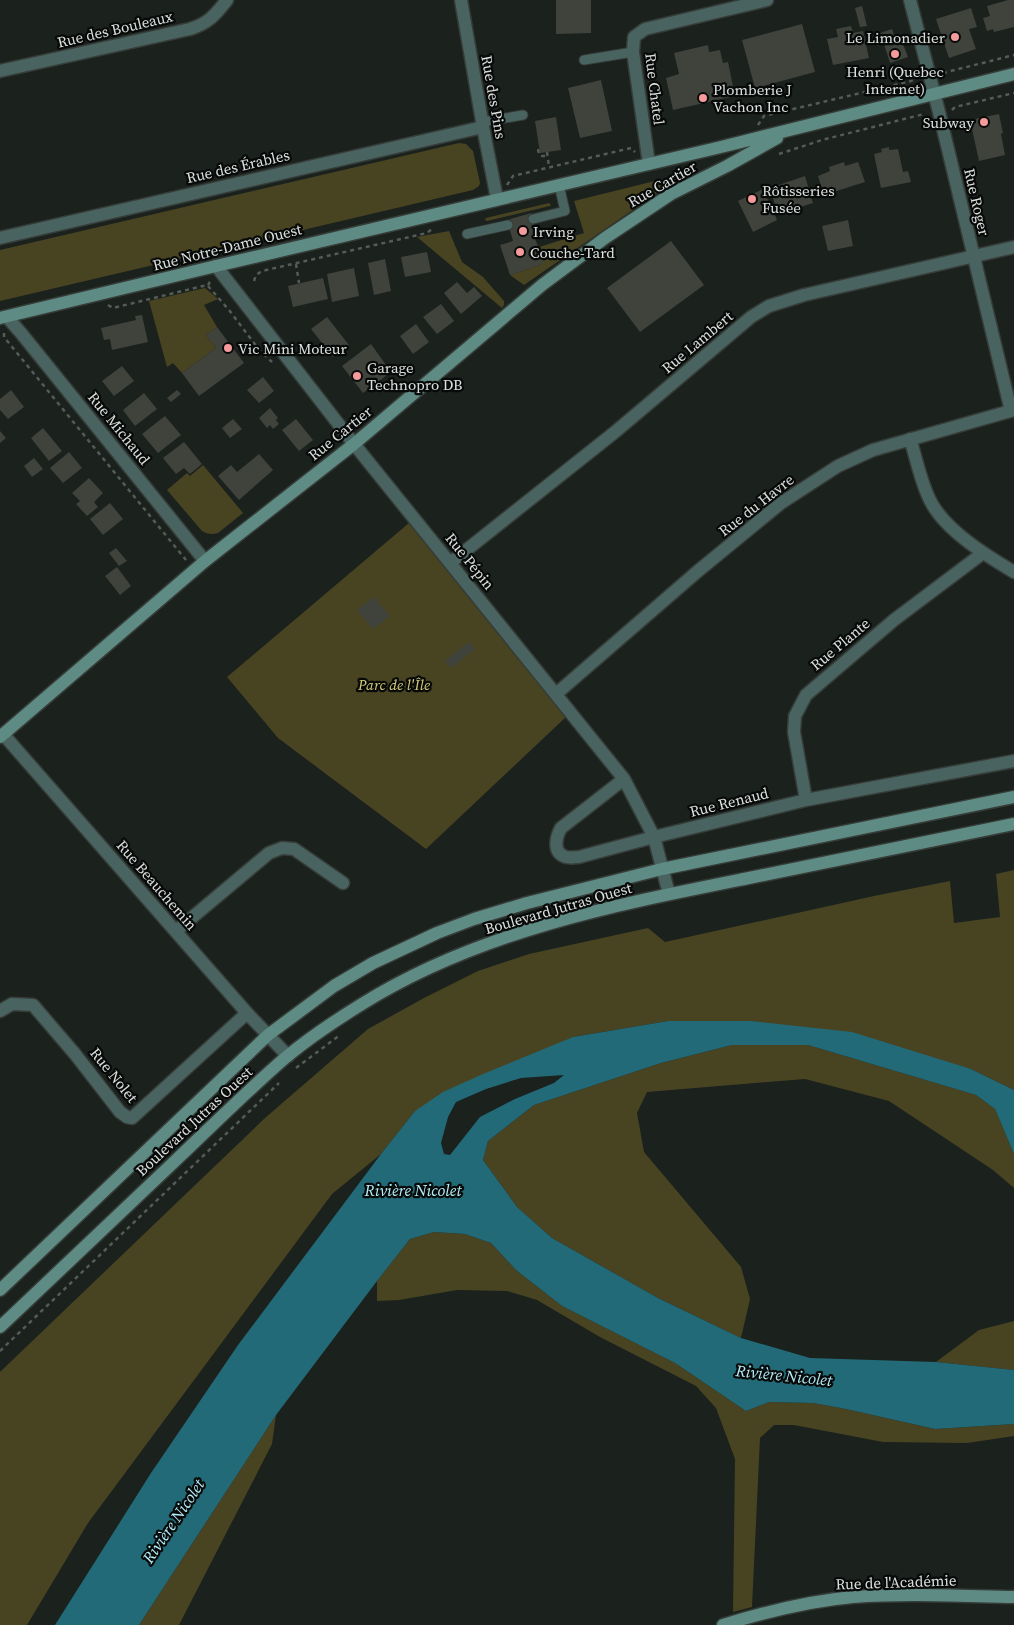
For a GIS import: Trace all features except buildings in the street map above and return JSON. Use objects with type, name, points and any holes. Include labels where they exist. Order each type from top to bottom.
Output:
[{"type":"street","name":"Rue des Bouleaux","points":[[0,71],[204,24],[217,13],[227,0]]},
{"type":"street","name":"Rue des Pins","points":[[461,0],[482,125],[497,199]]},
{"type":"street","name":"Rue Chatel","points":[[649,164],[633,52],[634,37],[645,29],[767,0]]},
{"type":"street","name":"Rue Roger","points":[[910,0],[1012,411]]},
{"type":"street","name":"Rue Notre-Dame Ouest","points":[[3,318],[935,95],[1014,74]]},
{"type":"street","name":"Rue des Érables","points":[[0,238],[482,125]]},
{"type":"street","name":"Rue Cartier","points":[[2,736],[205,561],[354,444],[542,285],[606,238],[671,194],[727,166],[792,129]]},
{"type":"street","name":"Rue Lambert","points":[[450,563],[615,432],[751,317],[769,306],[804,295],[1014,247]]},
{"type":"street","name":"Rue Pépin","points":[[216,266],[354,444],[624,779],[654,837],[668,894]]},
{"type":"street","name":"Rue Michaud","points":[[3,318],[21,333],[205,561]]},
{"type":"street","name":"Rue du Havre","points":[[556,694],[698,571],[781,503],[838,466],[873,450],[1012,411]]},
{"type":"street","points":[[910,439],[932,505],[948,524],[983,553],[1014,572]]},
{"type":"street","name":"Rue Plante","points":[[806,800],[794,732],[795,716],[806,695],[894,620],[983,553]]},
{"type":"street","name":"Rue Beauchemin","points":[[2,736],[247,1013],[288,1056]]},
{"type":"street","name":"Rue Renaud","points":[[624,779],[561,828],[556,837],[559,852],[566,857],[578,857],[806,800],[1014,761]]},
{"type":"street","name":"Boulevard Jutras Ouest","points":[[0,1290],[268,1035],[334,986],[373,963],[437,933],[474,919],[527,903],[662,870],[1014,797]]},
{"type":"street","name":"Boulevard Jutras Ouest","points":[[0,1327],[239,1100],[288,1056],[362,1004],[394,985],[446,961],[526,930],[668,894],[1014,824]]},
{"type":"street","points":[[176,931],[269,853],[282,848],[294,849],[343,883]]},
{"type":"street","name":"Rue Nolet","points":[[0,1011],[12,1004],[33,1005],[76,1054],[120,1112],[132,1118],[247,1013]]},
{"type":"street","name":"Rue de l'Académie","points":[[723,1625],[785,1608],[853,1597],[901,1595],[1014,1597]]},
{"type":"lane","points":[[584,60],[633,52]]},
{"type":"lane","points":[[482,125],[523,115]]},
{"type":"lane","points":[[533,219],[565,210],[559,185]]},
{"type":"lane","points":[[467,234],[508,225]]},
{"type":"path","points":[[941,73],[1014,55]]},
{"type":"path","points":[[748,140],[764,116],[911,81],[915,78],[916,74]]},
{"type":"path","points":[[952,110],[956,107],[1014,93]]},
{"type":"path","points":[[773,156],[822,140],[924,114]]},
{"type":"path","points":[[497,199],[513,176],[630,148],[649,164]]},
{"type":"path","points":[[538,149],[541,156],[547,154],[549,167]]},
{"type":"path","points":[[254,281],[256,275],[262,271],[427,233],[434,228]]},
{"type":"path","points":[[296,264],[299,283]]},
{"type":"path","points":[[289,1073],[344,1032]]},
{"type":"path","points":[[0,1352],[282,1080]]},
{"type":"green space","points":[[459,143],[466,144],[473,151],[480,183],[473,190],[0,301],[0,250]]},
{"type":"green space","points":[[679,175],[679,178],[524,285],[510,275],[540,265],[542,263],[542,256],[539,247],[584,233],[574,201]]},
{"type":"green space","points":[[549,203],[550,206],[485,220],[486,218]]},
{"type":"green space","points":[[449,231],[462,262],[483,277],[504,301],[502,308],[417,237]]},
{"type":"green space","points":[[205,288],[218,299],[204,305],[217,327],[206,335],[216,348],[182,373],[173,363],[167,367],[149,301]]},
{"type":"green space","points":[[203,465],[243,513],[216,534],[202,531],[167,490],[187,473],[190,476]]},
{"type":"green space","name":"Parc de l'Île","points":[[409,523],[566,717],[426,849],[278,738],[227,677]]},
{"type":"green space","points":[[1014,870],[1014,1090],[971,1069],[751,1021],[668,1021],[573,1037],[415,1111],[381,1154],[332,1194],[88,1523],[27,1625],[0,1625],[0,1372],[265,1118],[368,1029],[478,971],[529,954],[648,928],[665,942],[950,881],[954,923],[1000,917],[996,874]]},
{"type":"green space","points":[[732,1045],[808,1045],[976,1095],[995,1109],[1014,1154],[1014,1188],[993,1170],[889,1101],[805,1079],[647,1092],[637,1113],[644,1152],[741,1267],[750,1299],[741,1338],[658,1298],[552,1238],[517,1207],[483,1160],[488,1141],[534,1105],[661,1063]]},
{"type":"green space","points":[[434,1232],[465,1234],[491,1243],[516,1270],[562,1306],[675,1363],[746,1411],[769,1402],[813,1403],[935,1429],[1014,1424],[1014,1436],[967,1443],[883,1442],[794,1425],[774,1425],[760,1438],[752,1607],[733,1612],[735,1459],[716,1408],[696,1386],[600,1337],[537,1300],[507,1291],[457,1290],[399,1300],[377,1301],[377,1281],[410,1239]]},
{"type":"green space","points":[[1014,1321],[1014,1370],[936,1362],[979,1330]]},
{"type":"green space","points":[[276,1415],[272,1444],[179,1625],[139,1625]]},
{"type":"water","name":"Rivière Nicolet","points":[[668,1021],[751,1021],[852,1032],[971,1069],[1014,1090],[1014,1154],[995,1109],[976,1095],[808,1045],[732,1045],[661,1063],[534,1105],[488,1141],[483,1160],[517,1207],[552,1238],[658,1298],[741,1338],[810,1358],[936,1362],[1014,1370],[1014,1424],[935,1429],[813,1403],[769,1402],[746,1411],[675,1363],[562,1306],[516,1270],[491,1243],[465,1234],[434,1232],[410,1239],[276,1415],[139,1625],[55,1625],[151,1473],[238,1345],[415,1111],[443,1092],[573,1037]],"holes":[[[564,1075],[554,1083],[515,1099],[480,1117],[450,1155],[444,1154],[441,1143],[448,1117],[456,1102],[486,1089],[521,1078]]]},
{"type":"place","name":"Le Limonadier","points":[[955,37]]},
{"type":"place","name":"Henri (Quebec Internet)","points":[[895,54]]},
{"type":"place","name":"Plomberie J Vachon Inc","points":[[703,98]]},
{"type":"place","name":"Subway","points":[[984,122]]},
{"type":"place","name":"Rôtisseries Fusée","points":[[752,199]]},
{"type":"place","name":"Irving","points":[[523,231]]},
{"type":"place","name":"Couche-Tard","points":[[520,252]]},
{"type":"place","name":"Vic Mini Moteur","points":[[228,348]]},
{"type":"place","name":"Garage Technopro DB","points":[[357,376]]}]
